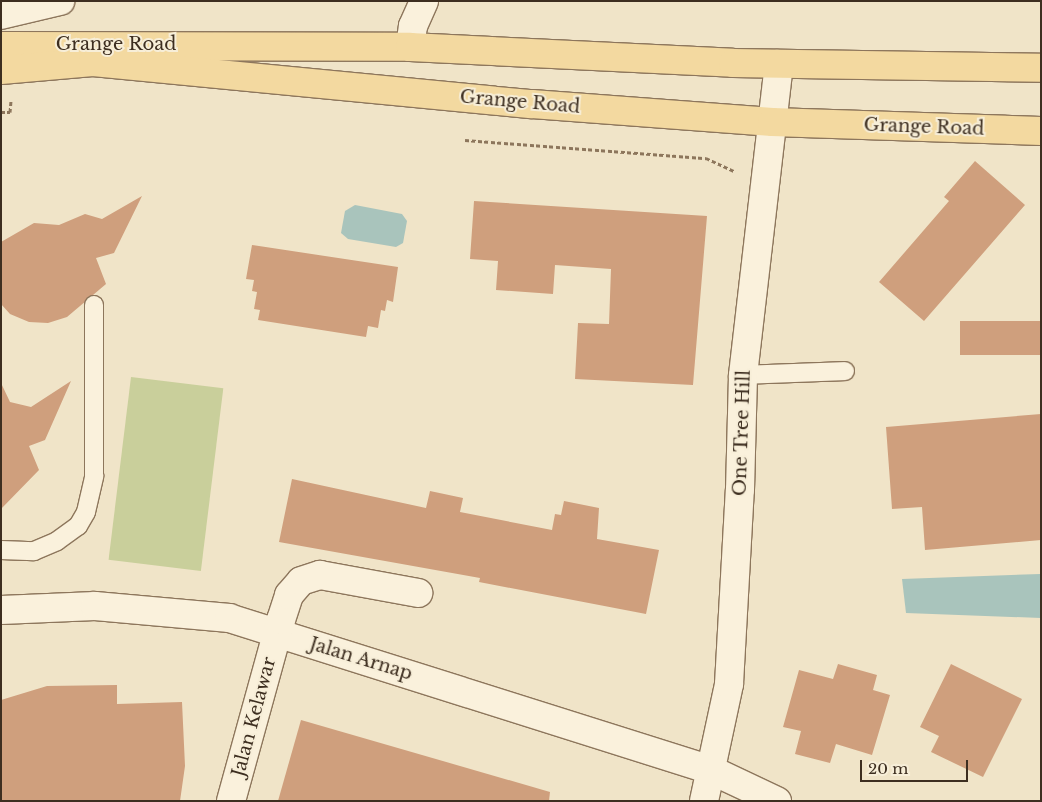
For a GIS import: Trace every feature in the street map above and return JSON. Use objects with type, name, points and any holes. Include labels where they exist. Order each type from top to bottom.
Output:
[{"type":"main road","name":"Grange Road","points":[[1,46],[412,25],[780,64],[1041,68]]},
{"type":"main road","name":"Grange Road","points":[[1,70],[93,62],[532,104],[772,122],[1041,131]]},
{"type":"street","points":[[1,15],[60,1]]},
{"type":"street","points":[[412,25],[424,1]]},
{"type":"street","name":"One Tree Hill","points":[[704,801],[729,684],[743,375],[780,64]]},
{"type":"street","name":"Jalan Kelawar","points":[[231,801],[289,595],[301,581],[320,575],[418,593]]},
{"type":"street","name":"Jalan Arnap","points":[[1,610],[104,607],[229,618],[711,770],[777,801]]},
{"type":"lane","points":[[1,550],[34,551],[57,542],[78,526],[86,512],[94,476],[94,305]]},
{"type":"lane","points":[[743,375],[845,371]]},
{"type":"path","points":[[465,140],[706,158],[740,173]]},
{"type":"green space","points":[[131,377],[223,388],[201,571],[109,560]]},
{"type":"water","points":[[355,205],[402,214],[407,221],[403,243],[396,247],[348,239],[341,233],[345,211]]},
{"type":"water","points":[[1040,574],[1041,618],[906,613],[902,579]]},
{"type":"building","points":[[975,161],[1025,205],[924,321],[879,282],[949,201],[944,197]]},
{"type":"building","points":[[142,196],[114,253],[96,258],[106,284],[67,317],[48,323],[29,322],[10,314],[1,304],[1,242],[34,223],[59,225],[85,214],[102,219]]},
{"type":"building","points":[[474,201],[707,216],[693,385],[575,379],[578,323],[609,324],[611,269],[555,265],[553,294],[496,290],[498,261],[470,259]]},
{"type":"building","points":[[252,245],[398,267],[393,302],[387,300],[385,311],[381,310],[378,328],[368,326],[366,337],[258,320],[260,310],[254,309],[257,292],[252,291],[254,280],[246,279]]},
{"type":"building","points":[[960,321],[1041,321],[1041,355],[960,355]]},
{"type":"building","points":[[71,381],[45,440],[29,446],[39,470],[1,509],[1,383],[10,402],[31,407]]},
{"type":"building","points":[[1041,414],[1041,540],[925,550],[922,507],[892,509],[886,427]]},
{"type":"building","points":[[292,479],[426,508],[430,491],[463,498],[460,512],[552,530],[555,514],[561,515],[564,501],[599,508],[597,539],[659,550],[646,614],[479,582],[480,578],[279,542]]},
{"type":"building","points":[[838,664],[877,675],[873,690],[890,695],[872,755],[836,744],[830,763],[795,754],[801,731],[783,727],[799,670],[833,679]]},
{"type":"building","points":[[951,664],[1022,699],[983,777],[931,752],[939,736],[920,727]]},
{"type":"building","points":[[117,685],[117,704],[182,702],[185,766],[180,801],[1,801],[1,700],[47,686]]},
{"type":"building","points":[[301,720],[550,792],[549,801],[278,801]]}]
